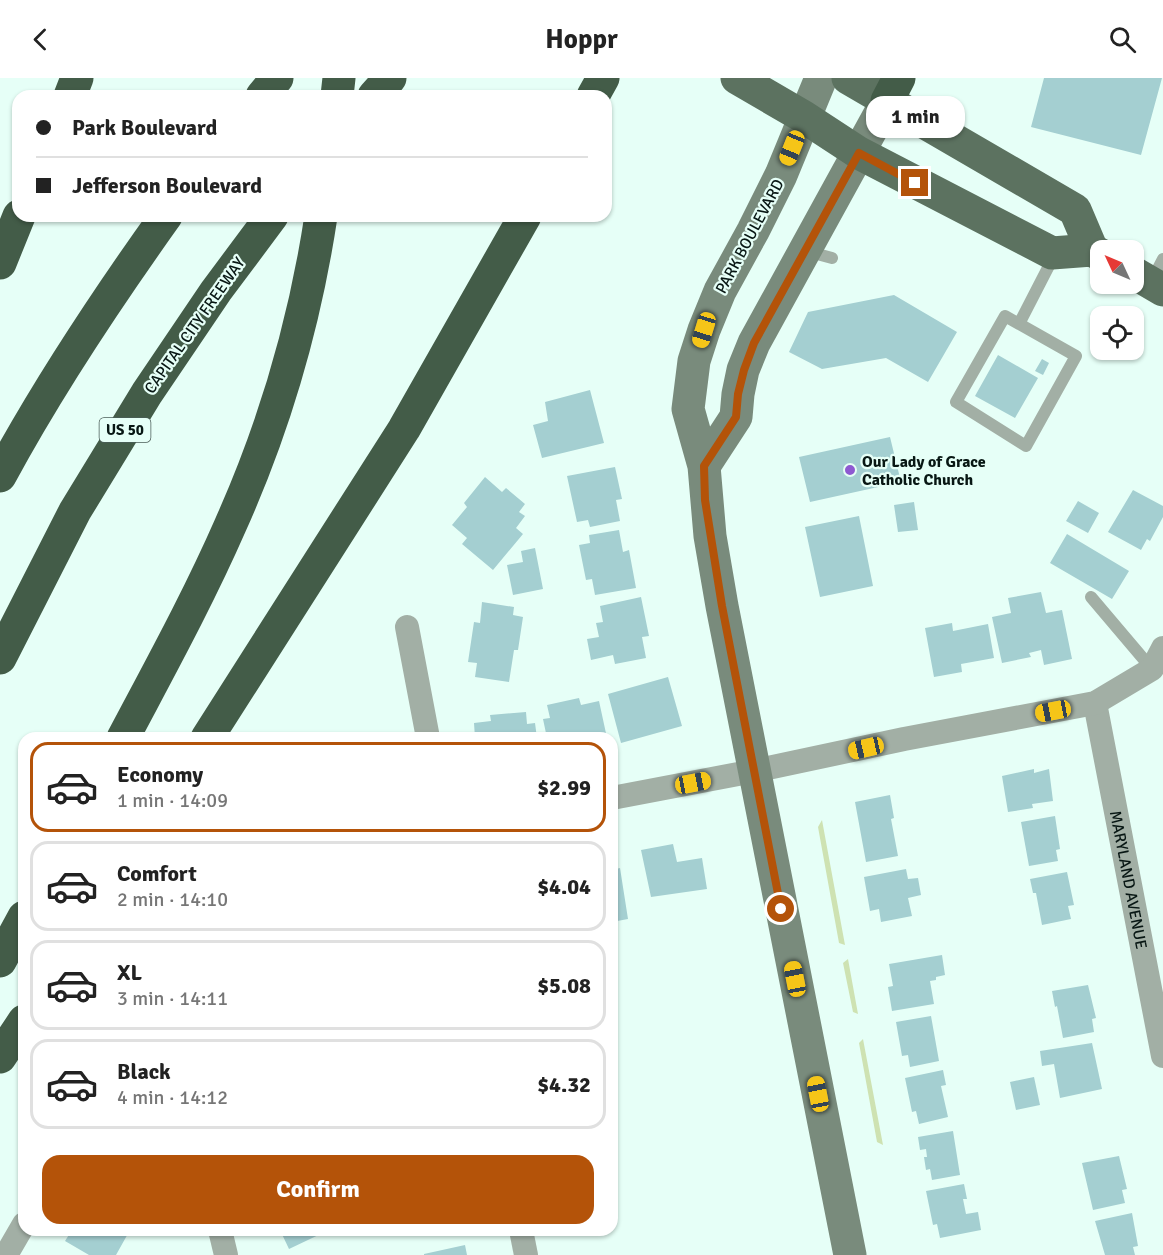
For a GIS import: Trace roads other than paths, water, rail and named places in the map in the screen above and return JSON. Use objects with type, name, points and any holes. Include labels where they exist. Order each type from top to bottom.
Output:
[{"type":"highway","points":[[267,90],[277,78]]},
{"type":"highway","points":[[379,90],[390,78]]},
{"type":"highway","points":[[0,262],[17,222]]},
{"type":"highway","points":[[0,476],[22,435],[84,334],[162,222]]},
{"type":"highway","name":"CAPITAL CITY FREEWAY","points":[[0,658],[75,511],[147,393],[216,291],[268,222]]},
{"type":"highway","points":[[126,732],[192,608],[231,524],[263,444],[286,374],[303,307],[320,222]]},
{"type":"highway","points":[[211,732],[404,429],[522,222]]},
{"type":"highway","points":[[0,960],[18,928]]},
{"type":"highway","points":[[0,1056],[18,1030]]},
{"type":"main road","points":[[737,78],[804,117],[859,153],[1052,253],[1090,252]]},
{"type":"main road","points":[[848,78],[893,90],[1075,210],[1091,240]]},
{"type":"street","name":"PARK BOULEVARD","points":[[821,78],[782,175],[720,291],[704,330],[694,361],[688,409],[704,466],[710,536],[850,1255]]},
{"type":"street","points":[[704,466],[736,417],[740,386],[754,343],[818,255],[859,153],[893,90]]},
{"type":"street","points":[[407,627],[427,732]]},
{"type":"street","points":[[618,797],[904,739],[1095,704],[1157,672],[1163,648]]},
{"type":"street","name":"MARYLAND AVENUE","points":[[1095,704],[1163,1056]]},
{"type":"street","points":[[6,1255],[18,1234]]},
{"type":"street","points":[[221,1236],[226,1255]]},
{"type":"street","points":[[522,1236],[526,1255]]},
{"type":"lane","points":[[1019,324],[1056,253]]},
{"type":"lane","points":[[1005,316],[1019,324],[1076,356],[1026,446],[956,402],[1005,316]]},
{"type":"lane","points":[[1091,597],[1157,672]]},
{"type":"place","name":"Our Lady of Grace Catholic Church","points":[[850,470]]}]
